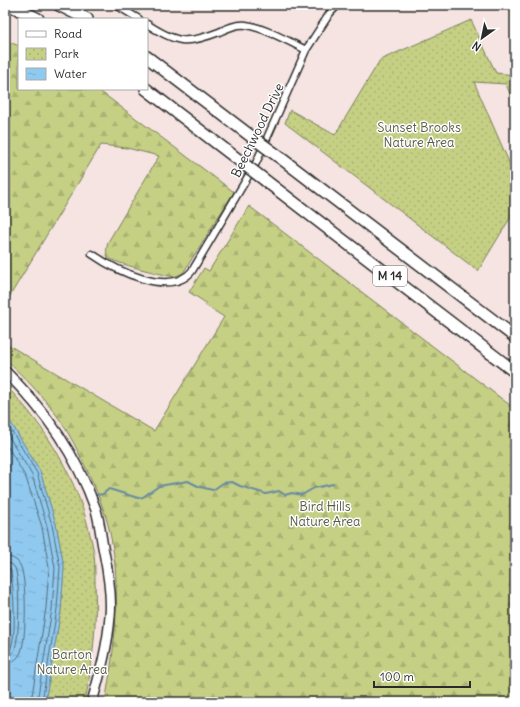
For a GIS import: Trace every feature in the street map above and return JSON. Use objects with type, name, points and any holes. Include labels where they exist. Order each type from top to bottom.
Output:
[{"type":"highway","points":[[10,5],[36,18]]},
{"type":"highway","points":[[59,5],[85,18]]},
{"type":"highway","name":"M 14","points":[[148,58],[515,337]]},
{"type":"highway","name":"M 14","points":[[147,90],[515,372]]},
{"type":"street","points":[[116,5],[137,18]]},
{"type":"street","name":"Beechwood Drive","points":[[92,254],[126,274],[160,282],[178,281],[187,277],[256,163],[306,50],[326,18],[338,5]]},
{"type":"street","points":[[148,25],[166,36],[176,40],[185,41],[207,37],[234,26],[246,25],[268,32],[306,50]]},
{"type":"street","points":[[5,371],[44,412],[65,444],[79,470],[96,512],[108,576],[111,615],[100,675],[92,702]]},
{"type":"green space","name":"Sunset Brooks Nature Area","points":[[471,20],[496,73],[515,75],[515,94],[510,94],[506,84],[474,82],[515,176],[515,210],[478,271],[285,123],[290,110],[335,135],[380,60]]},
{"type":"green space","points":[[5,40],[18,46],[18,90],[98,90],[234,192],[183,273],[174,277],[119,263],[108,257],[106,251],[108,242],[159,156],[127,148],[101,145],[5,304]]},
{"type":"green space","name":"Bird Hills Nature Area","points":[[249,206],[515,409],[515,702],[105,702],[112,661],[116,618],[116,575],[114,554],[108,524],[93,484],[71,437],[47,403],[5,359],[5,343],[154,431],[224,317],[205,305],[206,303],[189,292],[204,268],[209,271]]},
{"type":"green space","name":"Barton Nature Area","points":[[5,385],[20,401],[48,437],[70,476],[86,518],[94,560],[95,628],[85,702],[45,702],[61,610],[64,567],[56,524],[40,471],[5,415]]},
{"type":"green space","name":"Barton Nature Area","points":[[5,552],[9,597],[9,631],[5,660]]},
{"type":"water","points":[[5,415],[40,471],[56,524],[64,567],[61,610],[45,702],[5,702],[5,660],[9,631],[9,597],[5,552]]},
{"type":"waterway","points":[[96,495],[103,494],[109,489],[138,498],[143,497],[159,486],[188,481],[200,487],[213,490],[223,483],[232,482],[266,494],[279,491],[285,495],[292,493],[302,495],[314,488],[333,484]]}]
